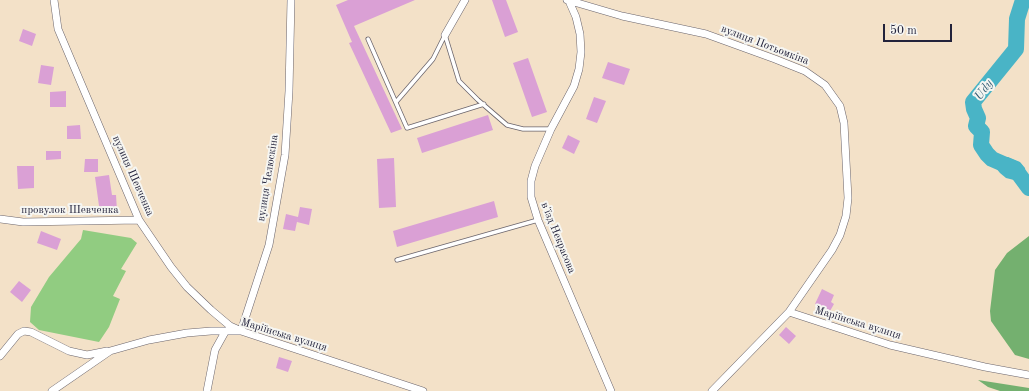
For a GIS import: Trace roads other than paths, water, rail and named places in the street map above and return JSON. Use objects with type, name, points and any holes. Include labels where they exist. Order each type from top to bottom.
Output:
[{"type":"street","name":"вулиця Шевченка","points":[[54,0],[58,29],[140,220],[171,267],[187,287],[211,310],[230,326],[240,332]]},
{"type":"street","name":"вулиця Челюскіна","points":[[240,332],[269,245],[285,155],[289,91],[290,0]]},
{"type":"street","points":[[445,35],[465,0]]},
{"type":"street","name":"в'їзд Некрасова","points":[[568,0],[576,17],[580,34],[581,52],[579,69],[574,86],[551,129],[535,166],[531,181],[531,197],[538,220],[611,391]]},
{"type":"street","name":"вулиця Потьомкіна","points":[[568,0],[622,16],[706,34],[805,71],[824,85],[836,98],[842,110],[844,123],[848,198],[846,216],[832,250],[789,312]]},
{"type":"street","name":"провулок Шевченка","points":[[0,219],[23,222],[140,220]]},
{"type":"street","name":"Маріїнська вулиця","points":[[789,312],[890,345],[977,366],[1029,375]]},
{"type":"street","points":[[712,391],[789,312]]},
{"type":"street","points":[[0,356],[18,334],[24,331],[30,332],[69,351],[87,354],[110,351]]},
{"type":"street","points":[[207,391],[214,350],[225,332]]},
{"type":"street","name":"Маріїнська вулиця","points":[[52,391],[110,351],[149,340],[187,333],[240,332],[423,391]]},
{"type":"lane","points":[[396,102],[433,59],[445,35]]},
{"type":"lane","points":[[445,35],[459,81],[507,125],[523,129],[551,129]]},
{"type":"lane","points":[[368,39],[407,128],[484,104]]},
{"type":"lane","points":[[396,260],[538,220]]},
{"type":"water","points":[[1001,157],[1008,157],[1020,162],[1025,168],[1026,178],[1023,181],[1014,180],[1006,178],[1000,173],[996,168],[996,164]]},
{"type":"waterway","name":"Udy","points":[[1023,0],[1017,19],[1016,49],[973,102],[978,118],[976,126],[982,132],[981,145],[992,159],[1015,169],[1029,188]]}]
